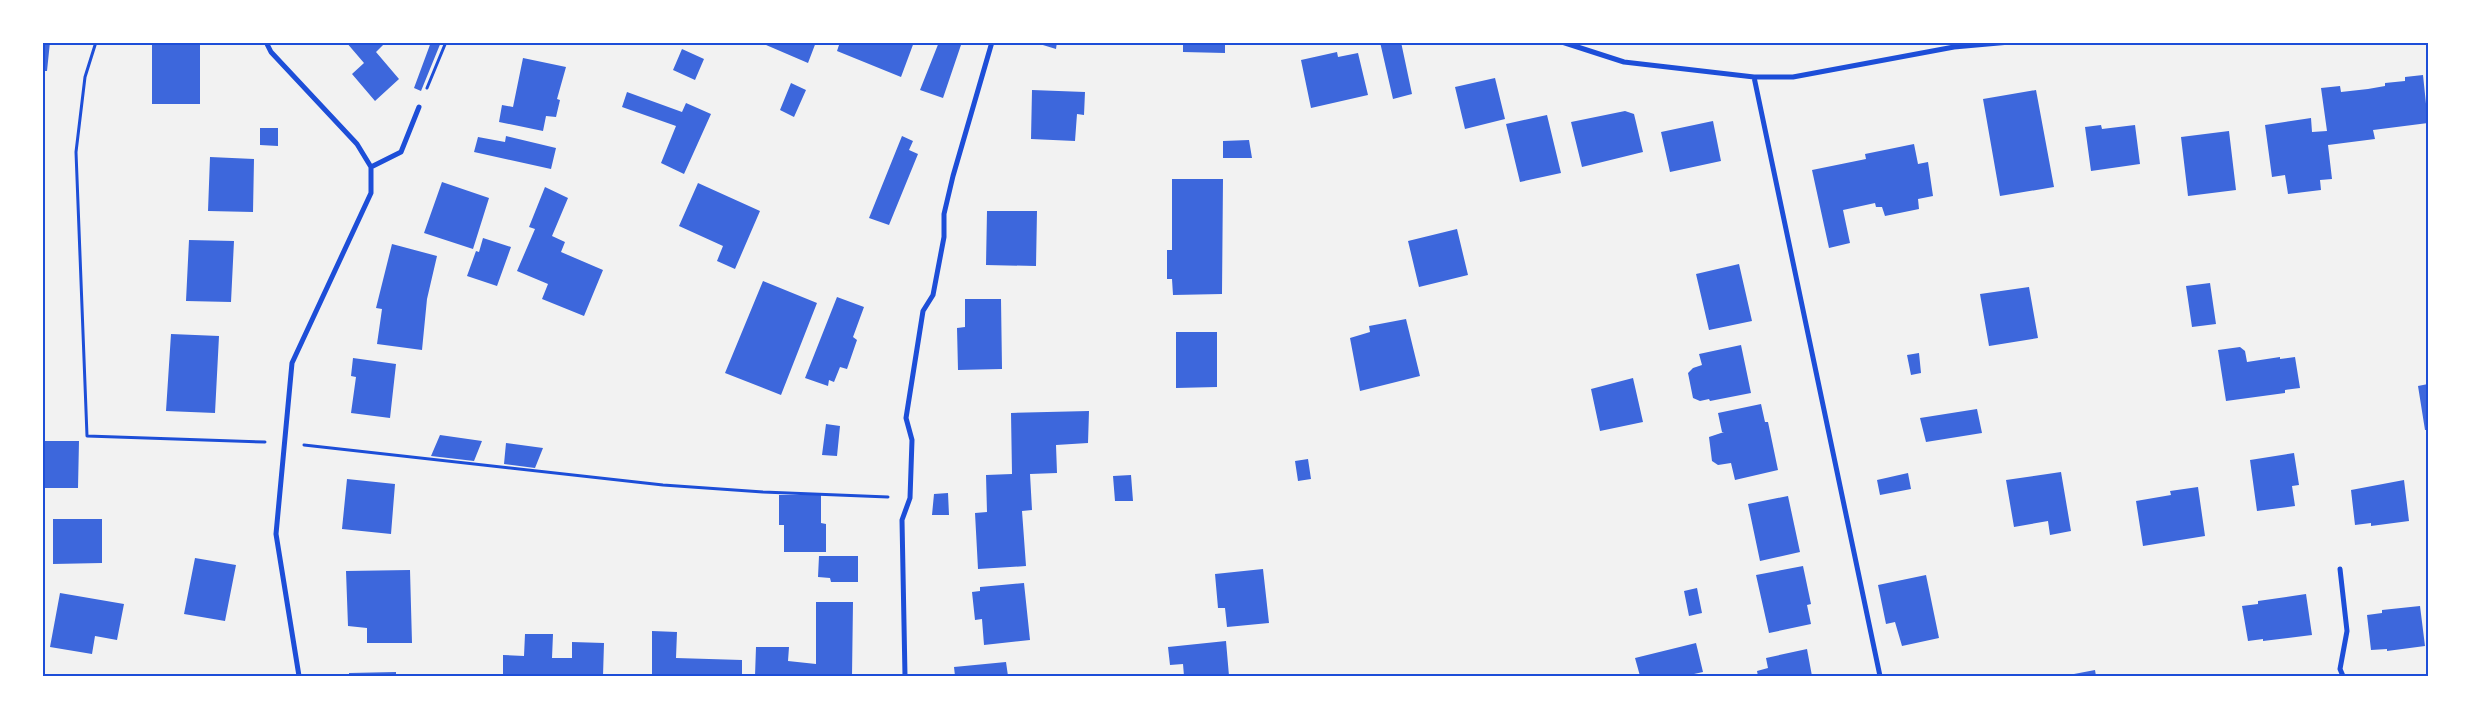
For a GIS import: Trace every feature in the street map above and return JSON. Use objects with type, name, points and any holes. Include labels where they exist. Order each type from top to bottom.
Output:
[{"type":"street","points":[[266,42],[271,52],[357,144],[371,166],[371,193],[292,363],[283,442],[276,534],[299,676]]},
{"type":"street","points":[[905,676],[902,520],[910,498],[912,440],[906,418],[923,311],[932,295],[944,237],[944,214],[953,176],[992,42]]},
{"type":"street","points":[[1562,42],[1624,62],[1754,77],[1793,77],[1954,48],[2010,42]]},
{"type":"street","points":[[1754,77],[1880,676]]},
{"type":"street","points":[[371,166],[401,152],[419,107]]},
{"type":"street","points":[[2340,569],[2348,631],[2340,669],[2343,676]]},
{"type":"path","points":[[96,42],[86,77],[76,152],[87,436],[283,442],[663,485],[763,492],[910,498]]},
{"type":"path","points":[[419,107],[446,42]]},
{"type":"building","points":[[42,42],[50,42],[47,71],[42,71]]},
{"type":"building","points":[[346,42],[386,42],[376,52],[399,79],[375,101],[352,74],[364,63]]},
{"type":"building","points":[[431,42],[441,42],[421,91],[414,88]]},
{"type":"building","points":[[759,42],[816,42],[808,63]]},
{"type":"building","points":[[840,42],[914,42],[901,77],[837,51]]},
{"type":"building","points":[[939,42],[962,42],[943,98],[920,90]]},
{"type":"building","points":[[1033,42],[1057,42],[1056,49]]},
{"type":"building","points":[[1183,42],[1225,42],[1225,53],[1183,52]]},
{"type":"building","points":[[1380,42],[1401,42],[1412,94],[1393,99]]},
{"type":"building","points":[[200,43],[200,104],[152,104],[152,44]]},
{"type":"building","points":[[682,49],[704,59],[695,80],[673,70]]},
{"type":"building","points":[[1337,52],[1338,57],[1358,53],[1368,95],[1311,108],[1301,60]]},
{"type":"building","points":[[523,58],[566,67],[557,99],[560,100],[556,117],[546,116],[543,131],[499,122],[502,105],[513,107]]},
{"type":"building","points":[[2423,75],[2428,123],[2373,130],[2375,139],[2328,145],[2332,179],[2320,180],[2321,190],[2288,194],[2285,175],[2272,177],[2265,125],[2311,118],[2312,132],[2327,131],[2321,88],[2340,86],[2341,92],[2368,89],[2385,86],[2385,83],[2405,81],[2405,77]]},
{"type":"building","points":[[1495,78],[1505,119],[1465,129],[1455,87]]},
{"type":"building","points":[[791,83],[806,90],[794,117],[780,110]]},
{"type":"building","points":[[1032,90],[1085,92],[1084,115],[1077,114],[1075,141],[1031,139]]},
{"type":"building","points":[[2036,90],[2054,187],[2000,196],[1983,99]]},
{"type":"building","points":[[627,92],[682,112],[686,103],[711,114],[684,174],[661,163],[676,126],[622,107]]},
{"type":"building","points":[[1625,111],[1634,114],[1643,152],[1582,167],[1571,122]]},
{"type":"building","points":[[1547,115],[1561,173],[1520,182],[1506,124]]},
{"type":"building","points":[[1713,121],[1721,161],[1670,172],[1661,132]]},
{"type":"building","points":[[2101,125],[2102,129],[2135,125],[2140,164],[2091,171],[2085,127]]},
{"type":"building","points":[[260,128],[278,128],[278,146],[260,145]]},
{"type":"building","points":[[2229,131],[2236,190],[2188,196],[2181,137]]},
{"type":"building","points":[[506,136],[556,148],[551,169],[474,152],[478,137],[505,142]]},
{"type":"building","points":[[902,136],[913,141],[909,150],[918,154],[889,225],[869,218]]},
{"type":"building","points":[[1249,140],[1252,158],[1223,158],[1223,141]]},
{"type":"building","points":[[1914,144],[1918,164],[1928,162],[1933,196],[1918,199],[1919,209],[1885,216],[1882,207],[1876,207],[1875,203],[1843,210],[1850,243],[1829,248],[1812,170],[1866,159],[1865,154]]},
{"type":"building","points":[[210,157],[254,159],[253,212],[208,211]]},
{"type":"building","points":[[1172,179],[1223,179],[1222,294],[1173,295],[1172,279],[1167,279],[1167,250],[1172,250]]},
{"type":"building","points":[[442,182],[489,198],[473,249],[424,233]]},
{"type":"building","points":[[698,183],[760,211],[735,269],[717,261],[723,246],[679,226]]},
{"type":"building","points":[[545,187],[568,198],[552,236],[565,242],[561,252],[603,270],[584,316],[542,299],[548,284],[517,271],[535,229],[529,227]]},
{"type":"building","points":[[987,211],[1037,211],[1036,266],[986,265]]},
{"type":"building","points":[[1457,229],[1468,275],[1419,287],[1408,241]]},
{"type":"building","points":[[483,238],[511,247],[497,286],[467,276],[476,251],[479,252]]},
{"type":"building","points":[[189,240],[234,241],[231,302],[186,301]]},
{"type":"building","points":[[392,244],[437,256],[427,299],[422,350],[377,344],[382,309],[376,308]]},
{"type":"building","points":[[1739,264],[1752,321],[1709,330],[1696,274]]},
{"type":"building","points":[[763,281],[817,303],[781,395],[725,373]]},
{"type":"building","points":[[2210,283],[2216,324],[2192,327],[2186,286]]},
{"type":"building","points":[[2029,287],[2038,338],[1989,346],[1980,294]]},
{"type":"building","points":[[837,297],[864,307],[853,337],[857,340],[847,369],[840,367],[834,382],[829,380],[828,386],[805,378]]},
{"type":"building","points":[[965,299],[1001,299],[1002,369],[958,370],[957,328],[965,327]]},
{"type":"building","points":[[1406,319],[1420,376],[1360,391],[1350,338],[1370,332],[1369,326]]},
{"type":"building","points":[[1176,332],[1217,332],[1217,387],[1176,388]]},
{"type":"building","points":[[171,334],[219,336],[215,413],[166,411]]},
{"type":"building","points":[[1741,345],[1751,393],[1710,401],[1709,399],[1700,401],[1693,398],[1688,373],[1693,368],[1702,365],[1699,354]]},
{"type":"building","points":[[2240,347],[2245,351],[2247,362],[2280,357],[2280,359],[2295,357],[2300,388],[2285,390],[2285,393],[2226,401],[2218,350]]},
{"type":"building","points":[[1919,353],[1921,373],[1911,375],[1907,355]]},
{"type":"building","points":[[353,358],[396,364],[390,418],[351,413],[356,377],[351,376]]},
{"type":"building","points":[[1633,378],[1643,422],[1600,431],[1591,389]]},
{"type":"building","points":[[2428,384],[2428,430],[2425,430],[2418,386]]},
{"type":"building","points":[[1761,404],[1765,422],[1768,422],[1778,470],[1735,480],[1731,463],[1718,465],[1712,461],[1709,437],[1724,432],[1722,432],[1718,413]]},
{"type":"building","points":[[1977,409],[1982,433],[1926,442],[1920,418]]},
{"type":"building","points":[[1089,411],[1088,443],[1056,445],[1057,473],[1030,474],[1032,510],[1022,511],[1026,566],[978,569],[975,513],[987,512],[986,475],[1012,474],[1011,413]]},
{"type":"building","points":[[826,424],[840,426],[837,456],[822,455]]},
{"type":"building","points":[[440,435],[482,441],[474,461],[431,456]]},
{"type":"building","points":[[42,441],[79,441],[78,488],[42,488]]},
{"type":"building","points":[[506,443],[543,448],[535,468],[504,464]]},
{"type":"building","points":[[2294,453],[2299,485],[2292,486],[2295,506],[2257,511],[2250,460]]},
{"type":"building","points":[[1308,459],[1311,479],[1298,481],[1295,461]]},
{"type":"building","points":[[2061,472],[2071,531],[2050,535],[2048,521],[2014,527],[2006,480]]},
{"type":"building","points":[[1908,473],[1911,489],[1880,495],[1877,480]]},
{"type":"building","points":[[1131,475],[1133,501],[1115,501],[1113,476]]},
{"type":"building","points":[[347,479],[395,484],[391,534],[342,529]]},
{"type":"building","points":[[2404,480],[2409,521],[2371,526],[2371,523],[2355,525],[2351,490]]},
{"type":"building","points":[[2198,487],[2205,536],[2143,546],[2136,501],[2171,495],[2170,491]]},
{"type":"building","points":[[948,493],[949,515],[932,515],[934,494]]},
{"type":"building","points":[[779,495],[821,495],[821,523],[826,524],[826,552],[784,552],[784,525],[779,525]]},
{"type":"building","points":[[1788,496],[1800,552],[1760,561],[1748,504]]},
{"type":"building","points":[[53,519],[102,519],[102,563],[53,564]]},
{"type":"building","points":[[819,556],[858,556],[858,582],[831,582],[830,578],[818,577]]},
{"type":"building","points":[[195,558],[236,565],[225,621],[184,614]]},
{"type":"building","points":[[1803,566],[1811,604],[1807,605],[1811,624],[1769,633],[1756,575]]},
{"type":"building","points":[[1263,569],[1269,623],[1227,627],[1225,608],[1218,608],[1215,574]]},
{"type":"building","points":[[410,570],[412,643],[367,643],[367,628],[348,626],[346,571]]},
{"type":"building","points":[[1926,575],[1939,638],[1902,646],[1895,622],[1886,624],[1878,585]]},
{"type":"building","points":[[1024,583],[1030,640],[984,645],[982,619],[975,620],[972,592],[980,591],[980,587]]},
{"type":"building","points":[[1697,588],[1702,613],[1689,616],[1684,591]]},
{"type":"building","points":[[60,593],[124,604],[117,640],[95,636],[92,654],[50,647]]},
{"type":"building","points":[[2306,594],[2312,635],[2248,641],[2242,606],[2258,604],[2258,601]]},
{"type":"building","points":[[816,602],[853,602],[852,676],[755,676],[756,647],[789,647],[788,661],[816,664]]},
{"type":"building","points":[[2420,606],[2425,646],[2387,651],[2387,649],[2371,650],[2367,615],[2382,613],[2382,610]]},
{"type":"building","points":[[652,631],[677,632],[676,658],[742,660],[742,676],[652,676]]},
{"type":"building","points":[[525,634],[553,634],[552,658],[572,658],[572,642],[604,643],[603,676],[503,676],[503,655],[524,656]]},
{"type":"building","points":[[1226,641],[1229,676],[1184,676],[1183,664],[1170,665],[1168,647]]},
{"type":"building","points":[[1696,643],[1703,672],[1685,676],[1640,676],[1635,658]]},
{"type":"building","points":[[1807,649],[1812,676],[1758,676],[1757,671],[1768,668],[1766,658]]},
{"type":"building","points":[[1006,662],[1008,676],[955,676],[954,667]]},
{"type":"building","points":[[2095,670],[2096,676],[2074,676],[2074,674]]},
{"type":"building","points":[[396,672],[396,676],[349,676],[349,673]]}]
